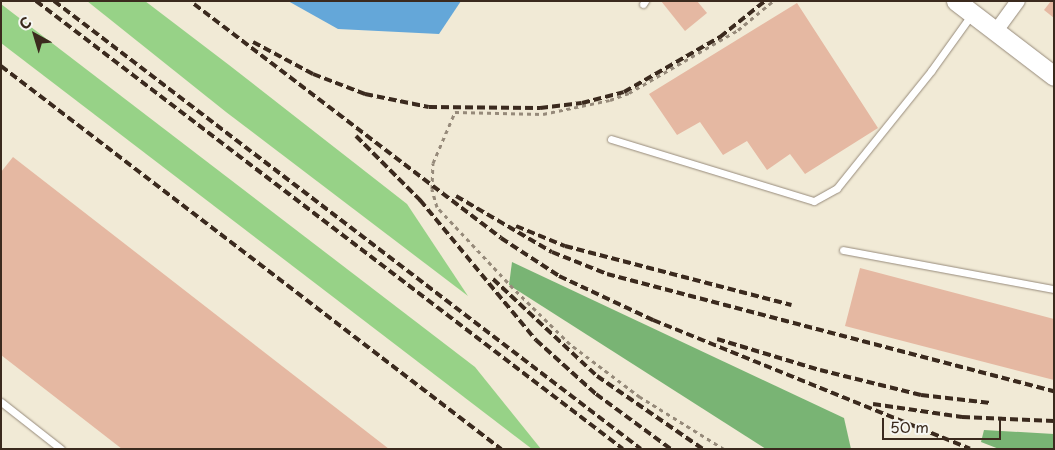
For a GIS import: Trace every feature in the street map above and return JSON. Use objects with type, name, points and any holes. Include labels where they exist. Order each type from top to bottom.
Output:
[{"type":"street","points":[[956,1],[1054,76]]},
{"type":"street","points":[[996,31],[1018,1]]},
{"type":"lane","points":[[611,139],[814,201],[837,188],[931,71],[972,14]]},
{"type":"lane","points":[[843,250],[1054,289]]},
{"type":"lane","points":[[1,402],[60,449]]},
{"type":"path","points":[[724,449],[640,397],[570,344],[513,288],[437,207],[432,189],[433,163],[455,112],[542,114],[610,100],[629,93],[738,30],[773,1]]},
{"type":"green space","points":[[87,1],[145,1],[229,65],[407,204],[468,296],[226,112]]},
{"type":"green space","points":[[1,4],[475,367],[541,449],[532,449],[1,43]]},
{"type":"green space","points":[[512,262],[844,418],[851,449],[766,449],[509,285]]},
{"type":"green space","points":[[984,430],[1054,434],[1054,449],[999,449],[981,442]]},
{"type":"water","points":[[288,1],[461,1],[439,34],[338,29]]},
{"type":"building","points":[[661,1],[697,1],[707,13],[685,31]]},
{"type":"building","points":[[1051,1],[1054,1],[1054,18],[1044,10]]},
{"type":"building","points":[[797,3],[878,128],[805,174],[790,154],[767,170],[747,141],[723,155],[700,122],[677,135],[649,94]]},
{"type":"building","points":[[13,157],[389,449],[122,449],[1,355],[1,172]]},
{"type":"building","points":[[860,268],[1054,319],[1054,380],[845,326]]},
{"type":"railway","points":[[36,1],[623,449]]},
{"type":"railway","points":[[54,1],[641,449]]},
{"type":"railway","points":[[253,42],[313,74],[365,94],[429,107],[540,108],[582,103],[624,92],[720,37],[765,1]]},
{"type":"railway","points":[[194,4],[501,238],[559,276],[653,320],[970,449]]},
{"type":"railway","points":[[1,66],[501,449]]},
{"type":"railway","points":[[356,136],[420,200],[536,340],[596,394],[671,449]]},
{"type":"railway","points":[[456,196],[552,252],[607,274],[1054,391]]},
{"type":"railway","points":[[516,226],[565,246],[791,305]]},
{"type":"railway","points":[[493,279],[597,376],[703,449]]},
{"type":"railway","points":[[717,339],[820,370],[921,395],[991,403]]},
{"type":"railway","points":[[873,404],[962,417],[1054,421]]}]
